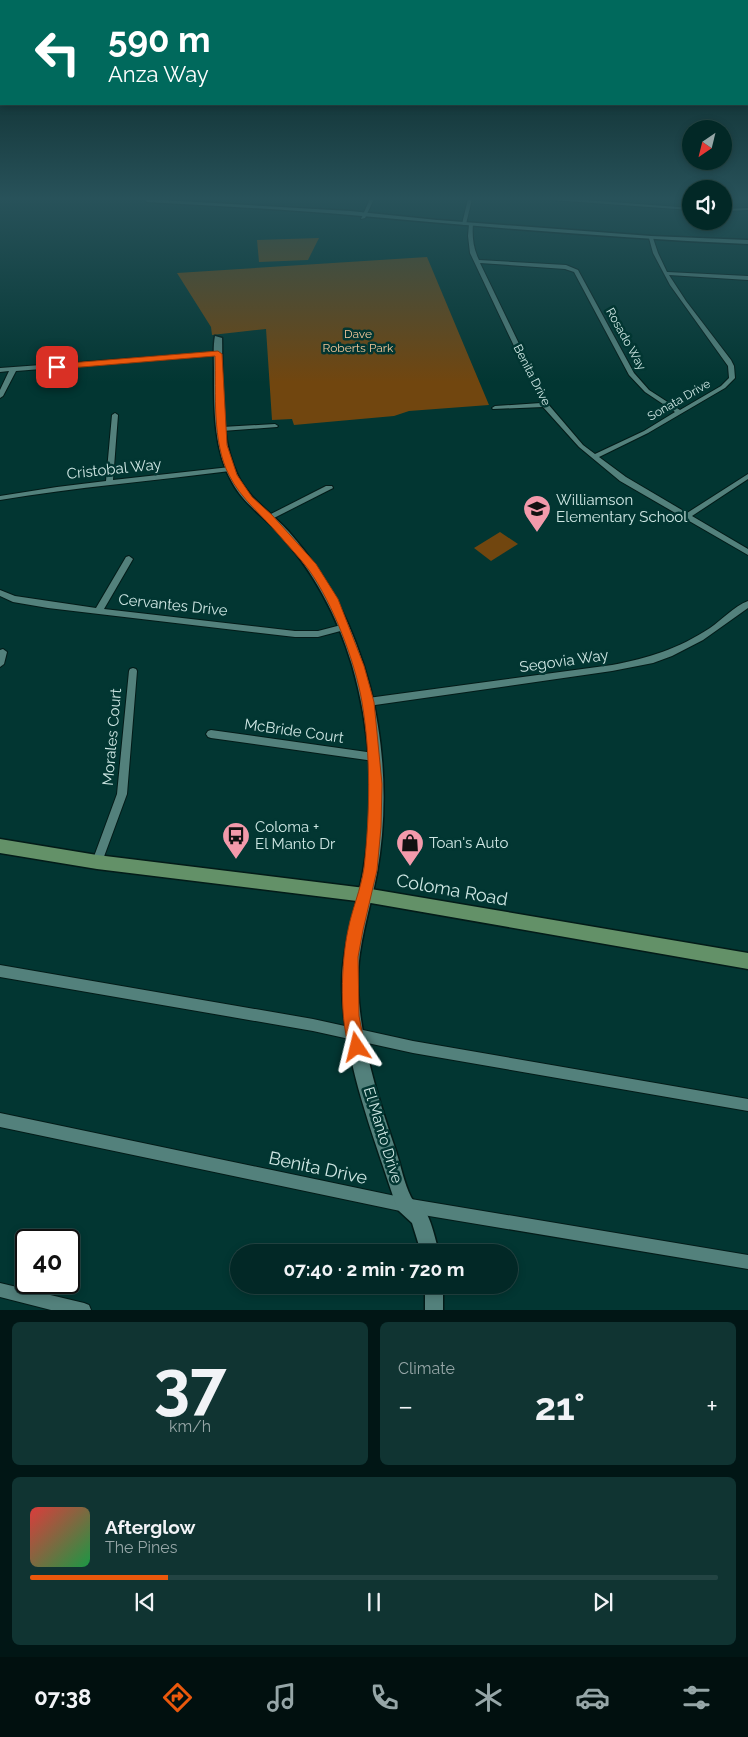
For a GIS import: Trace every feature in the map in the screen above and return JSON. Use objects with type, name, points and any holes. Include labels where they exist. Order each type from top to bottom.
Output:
[{"type":"main road","name":"Coloma Road","points":[[0,846],[97,862],[365,895],[748,960]]},
{"type":"street","name":"Sonata Drive","points":[[594,457],[646,432],[723,388],[732,378],[728,360],[665,273],[659,260]]},
{"type":"street","name":"Benita Drive","points":[[477,261],[545,404],[580,446],[630,483],[748,552]]},
{"type":"street","name":"Rosado Way","points":[[477,261],[566,267],[576,271],[632,374],[647,390],[679,412]]},
{"type":"street","points":[[665,273],[748,278]]},
{"type":"street","name":"El Manto Drive","points":[[218,338],[223,445],[230,469],[248,499],[268,517],[300,552],[326,586],[345,627],[368,702],[376,784],[370,870],[355,930],[351,957],[350,986],[354,1033],[366,1079],[405,1205],[419,1217],[427,1244]]},
{"type":"street","points":[[0,370],[218,354]]},
{"type":"street","points":[[0,396],[14,370]]},
{"type":"street","points":[[495,408],[545,404]]},
{"type":"street","points":[[109,482],[116,415]]},
{"type":"street","points":[[222,429],[275,426]]},
{"type":"street","name":"Cristobal Way","points":[[0,498],[109,482],[177,477],[230,469]]},
{"type":"street","points":[[687,516],[748,476]]},
{"type":"street","points":[[268,517],[330,488]]},
{"type":"street","points":[[98,611],[129,559]]},
{"type":"street","name":"Cervantes Drive","points":[[0,593],[23,601],[295,634],[318,634],[345,627]]},
{"type":"street","name":"Segovia Way","points":[[368,702],[650,661],[696,642],[748,604]]},
{"type":"street","points":[[0,664],[4,652]]},
{"type":"street","name":"Morales Court","points":[[97,862],[122,794],[133,671]]},
{"type":"street","name":"McBride Court","points":[[211,734],[374,757]]},
{"type":"street","points":[[0,971],[354,1033],[413,1047],[748,1106]]},
{"type":"street","name":"Benita Drive","points":[[0,1120],[405,1205],[748,1262]]},
{"type":"street","points":[[0,1290],[84,1310]]},
{"type":"street","points":[[434,1294],[434,1310]]},
{"type":"green space","points":[[259,260],[305,260],[259,262]]},
{"type":"green space","name":"Dave Roberts Park","points":[[378,260],[428,260],[489,405],[409,411],[394,416],[294,425],[292,419],[272,420],[266,329],[212,335],[211,327],[177,273]]},
{"type":"green space","points":[[500,532],[518,544],[491,561],[474,548]]},
{"type":"place","name":"Williamson Elementary School","points":[[537,533]]},
{"type":"place","name":"Coloma + El Manto Dr","points":[[236,860]]},
{"type":"place","name":"Toan's Auto","points":[[410,867]]},
{"type":"route","points":[[57,367],[139,361],[162,357],[218,354],[223,445],[230,469],[248,499],[268,517],[312,566],[326,586],[334,602],[345,627],[368,702],[376,784],[370,870],[355,930],[351,957],[352,1016],[357,1047]]}]
